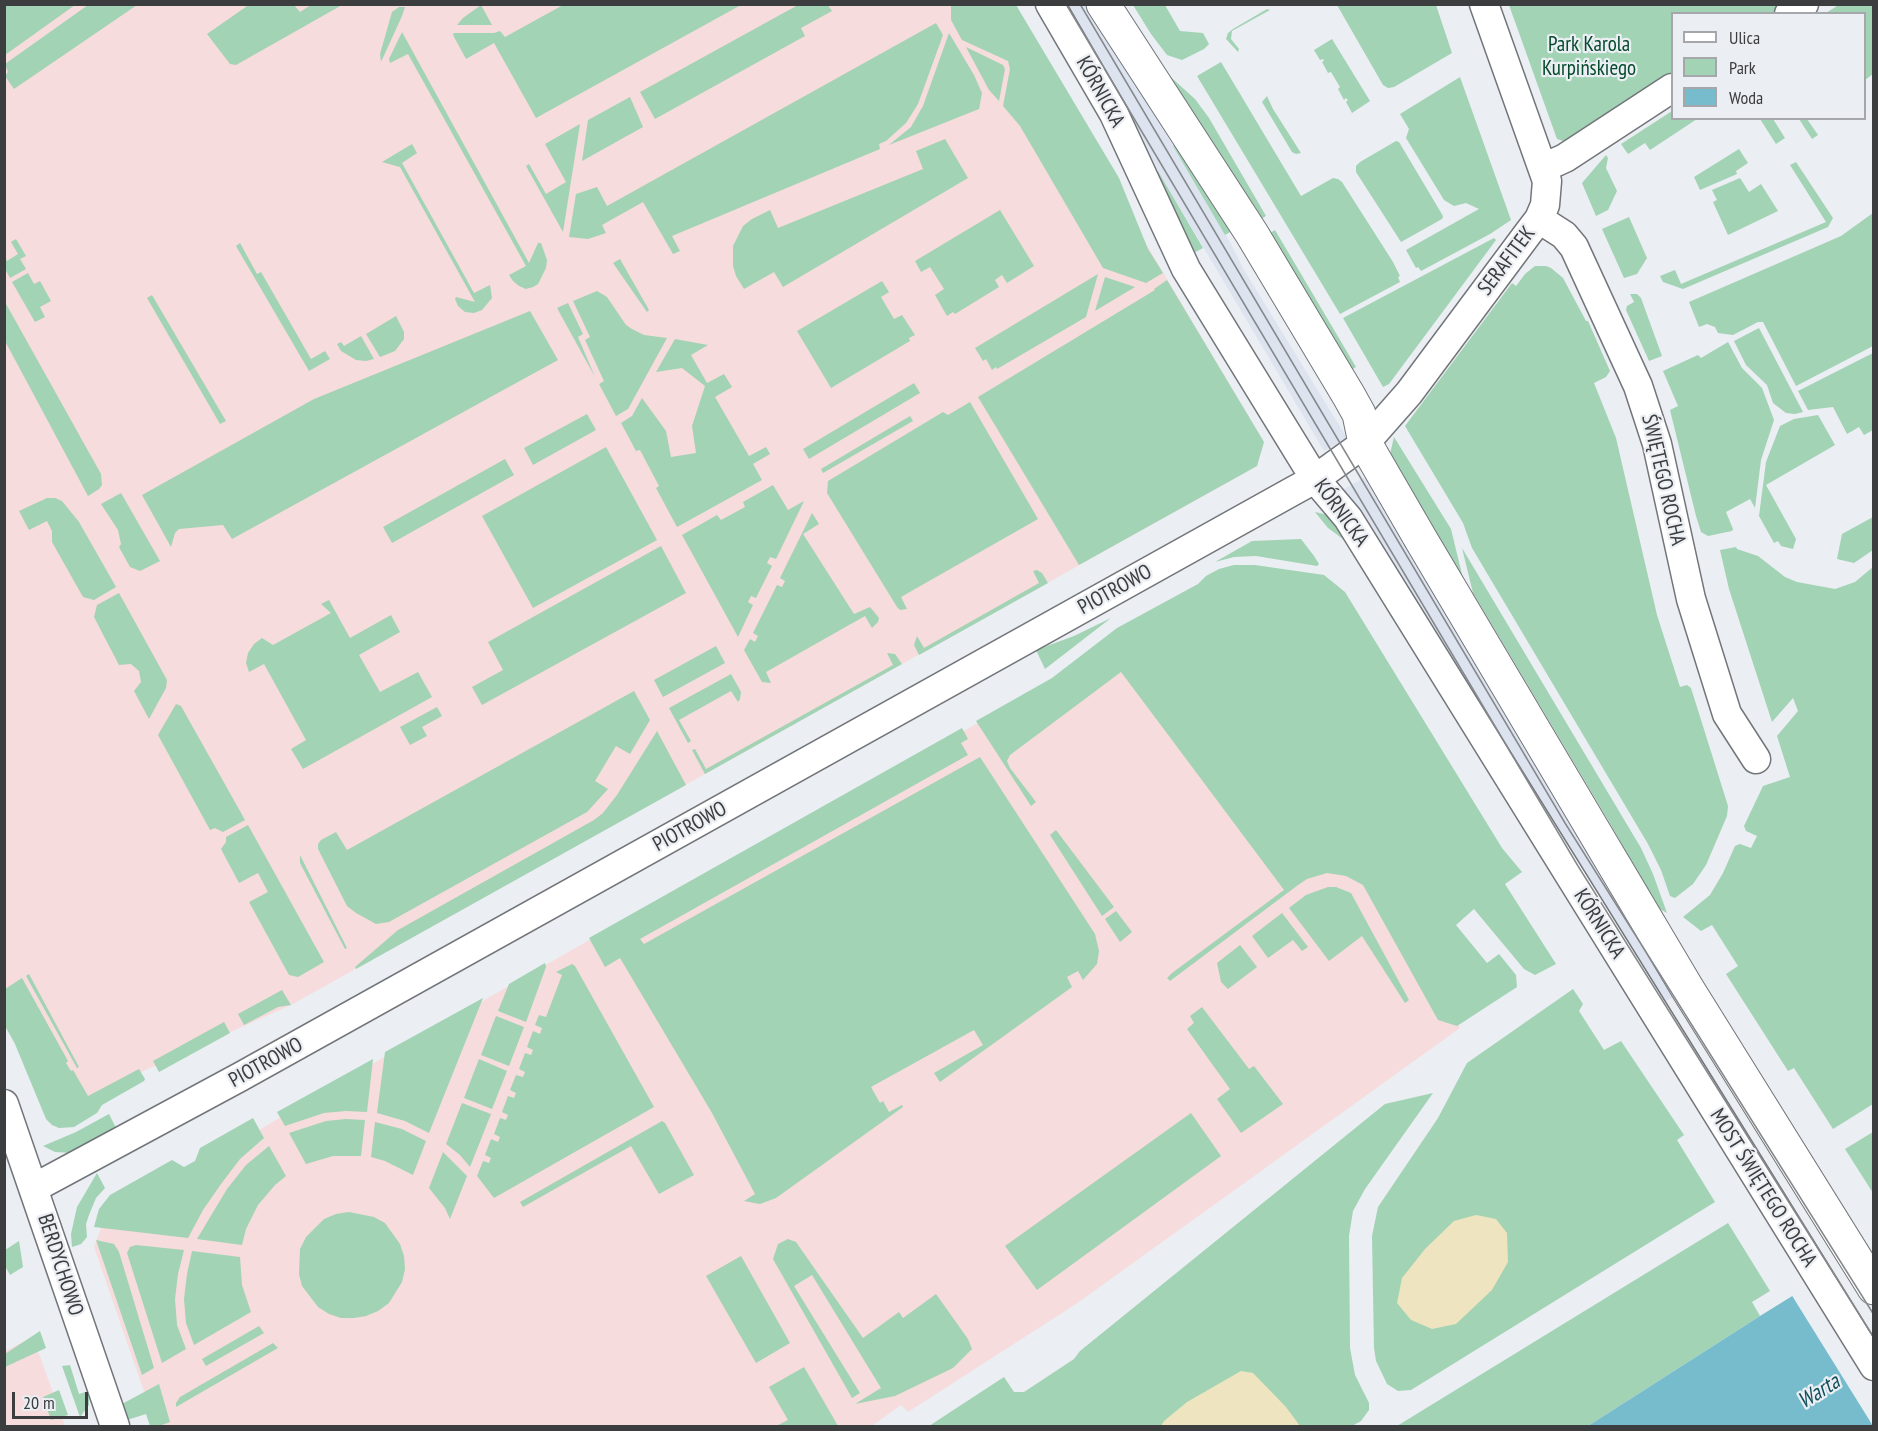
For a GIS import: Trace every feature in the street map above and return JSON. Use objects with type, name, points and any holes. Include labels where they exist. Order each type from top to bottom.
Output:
[{"type":"street","name":"KÓRNICKA","points":[[1050,4],[1114,114],[1186,269],[1315,479],[1348,518],[1652,1010]]},
{"type":"street","name":"KÓRNICKA","points":[[1102,4],[1252,234],[1359,414],[1354,451],[1443,578],[1687,988]]},
{"type":"street","points":[[1484,4],[1543,168],[1565,158],[1671,89]]},
{"type":"street","name":"SERAFITEK","points":[[1354,451],[1409,393],[1539,219],[1545,205],[1547,191],[1543,168]]},
{"type":"street","name":"ŚWIĘTEGO ROCHA","points":[[1539,219],[1564,236],[1574,247],[1638,386],[1658,444],[1690,599],[1727,714],[1756,759]]},
{"type":"street","name":"PIOTROWO","points":[[34,1188],[250,1072],[1315,479],[1354,451]]},
{"type":"street","name":"MOST ŚWIĘTEGO ROCHA","points":[[1687,988],[1874,1288]]},
{"type":"street","name":"MOST ŚWIĘTEGO ROCHA","points":[[1652,1010],[1874,1366]]},
{"type":"street","name":"BERDYCHOWO","points":[[4,1104],[115,1426]]},
{"type":"shaded area","points":[[18,4],[1004,5],[1264,442],[1257,466],[291,1005],[94,1093],[62,1111],[5,1004],[5,15]]},
{"type":"shaded area","points":[[1060,5],[1090,5],[1231,244],[1244,270],[1347,438],[1324,451]]},
{"type":"shaded area","points":[[1369,475],[1681,992],[1658,1006],[1344,489]]},
{"type":"shaded area","points":[[1207,597],[1460,1028],[1076,1304],[908,1412],[901,1405],[872,1426],[156,1426],[94,1247],[105,1218],[193,1170],[304,1103],[747,850]]},
{"type":"shaded area","points":[[33,1337],[65,1426],[5,1426],[5,1351]]},
{"type":"green space","points":[[5,4],[75,4],[75,5],[5,55]]},
{"type":"green space","points":[[250,4],[294,5],[300,12],[311,5],[342,5],[236,65],[230,64],[207,34]]},
{"type":"green space","points":[[1840,4],[1873,5],[1873,74],[1866,79],[1866,12],[1828,12]]},
{"type":"green space","points":[[88,5],[137,5],[14,89],[5,76],[8,72],[5,64]]},
{"type":"green space","points":[[481,5],[492,25],[457,25],[463,18]]},
{"type":"green space","points":[[563,5],[741,5],[536,118],[494,43],[466,59],[453,35],[454,33],[500,31],[505,37]]},
{"type":"green space","points":[[798,5],[828,5],[832,11],[801,28],[805,36],[655,119],[640,92]]},
{"type":"green space","points":[[951,5],[1016,5],[1119,178],[1148,249],[1163,273],[1146,283],[1103,268],[1020,126],[1003,106],[1010,69],[1008,61],[962,40],[951,20]]},
{"type":"green space","points":[[1133,5],[1165,5],[1180,31],[1203,33],[1209,44],[1182,60],[1167,55]]},
{"type":"green space","points":[[1337,5],[1436,5],[1452,53],[1394,87],[1388,88],[1383,85]]},
{"type":"green space","name":"Park Karola Kurpińskiego","points":[[1509,5],[1789,5],[1776,12],[1671,12],[1671,78],[1569,143],[1557,139]]},
{"type":"green space","points":[[399,7],[405,7],[381,62],[380,54],[392,12]]},
{"type":"green space","points":[[1267,9],[1270,10],[1232,31],[1231,39],[1239,49],[1238,52],[1226,39],[1228,33]]},
{"type":"green space","points":[[936,23],[943,35],[918,104],[906,123],[886,141],[879,144],[880,149],[672,236],[680,251],[673,254],[643,202],[602,225],[606,233],[588,239],[569,237],[576,194],[597,187],[607,206]]},
{"type":"green space","points":[[402,32],[529,263],[538,243],[541,243],[547,260],[546,268],[538,284],[533,287],[526,289],[519,286],[509,275],[526,266],[408,54],[390,63],[389,59]]},
{"type":"green space","points":[[949,33],[982,93],[979,109],[889,145],[911,127],[923,106]]},
{"type":"green space","points":[[1332,39],[1370,101],[1352,113],[1346,102],[1348,100],[1346,98],[1344,100],[1338,89],[1340,87],[1331,72],[1328,73],[1322,62],[1323,59],[1320,60],[1314,50]]},
{"type":"green space","points":[[966,47],[1003,65],[1005,69],[999,101],[989,90]]},
{"type":"green space","points":[[1221,62],[1301,196],[1333,178],[1342,182],[1393,262],[1400,276],[1398,277],[1400,282],[1340,314],[1197,76]]},
{"type":"green space","points":[[1164,71],[1195,99],[1209,118],[1266,216],[1256,222]]},
{"type":"green space","points":[[1460,77],[1511,220],[1490,234],[1421,271],[1418,267],[1416,268],[1406,250],[1479,209],[1466,203],[1454,206],[1444,200],[1406,138],[1409,129],[1400,114]]},
{"type":"green space","points":[[1267,96],[1301,153],[1292,152],[1262,102]]},
{"type":"green space","points":[[630,97],[643,127],[582,161],[588,120]]},
{"type":"green space","points":[[1671,112],[1671,120],[1695,120],[1650,150],[1645,143],[1628,154],[1621,144]]},
{"type":"green space","points":[[1761,120],[1774,120],[1785,138],[1776,144]]},
{"type":"green space","points":[[1800,120],[1808,120],[1818,135],[1812,139]]},
{"type":"green space","points":[[580,124],[563,232],[526,166],[529,164],[546,194],[566,182],[545,144]]},
{"type":"green space","points":[[945,139],[968,178],[783,287],[774,272],[744,289],[733,266],[733,246],[743,226],[752,219],[770,210],[778,228],[923,169],[916,151]]},
{"type":"green space","points":[[1396,141],[1399,142],[1443,216],[1442,219],[1401,242],[1356,172],[1356,166],[1360,162]]},
{"type":"green space","points":[[412,144],[417,153],[402,163],[474,293],[490,285],[492,298],[482,310],[474,313],[465,312],[458,306],[456,297],[475,302],[400,167],[382,162]]},
{"type":"green space","points":[[1175,144],[1239,227],[1225,235],[1173,146]]},
{"type":"green space","points":[[1739,149],[1748,163],[1736,171],[1737,174],[1700,190],[1694,177]]},
{"type":"green space","points":[[1606,155],[1608,158],[1606,168],[1617,191],[1608,210],[1596,216],[1582,183]]},
{"type":"green space","points":[[1796,162],[1833,218],[1828,227],[1683,289],[1663,282],[1660,276],[1675,270],[1681,284],[1826,222],[1790,165]]},
{"type":"green space","points":[[1158,171],[1203,248],[1190,255],[1154,173]]},
{"type":"green space","points":[[1740,178],[1749,192],[1761,184],[1778,211],[1728,235],[1713,202],[1717,200],[1712,190]]},
{"type":"green space","points":[[1000,210],[1034,266],[1007,283],[1002,275],[995,280],[999,287],[955,314],[953,312],[947,316],[935,295],[944,289],[930,267],[921,272],[915,261]]},
{"type":"green space","points":[[1873,213],[1873,346],[1796,386],[1763,322],[1758,322],[1733,335],[1718,333],[1715,327],[1707,324],[1699,327],[1689,302],[1841,236]]},
{"type":"green space","points":[[1629,217],[1647,258],[1637,274],[1624,278],[1602,229]]},
{"type":"green space","points":[[1275,230],[1356,367],[1346,373],[1265,236]]},
{"type":"green space","points":[[1494,238],[1496,240],[1389,384],[1383,387],[1343,318]]},
{"type":"green space","points":[[16,239],[26,256],[20,259],[26,269],[10,278],[5,269],[5,257],[7,261],[18,254],[11,242]]},
{"type":"green space","points":[[240,243],[257,274],[261,272],[311,359],[325,351],[330,359],[309,371],[236,246]]},
{"type":"green space","points":[[620,259],[649,310],[647,312],[613,263]]},
{"type":"green space","points":[[1535,266],[1551,268],[1563,278],[1588,321],[1610,371],[1606,377],[1594,383],[1616,438],[1657,615],[1680,687],[1687,685],[1691,688],[1728,806],[1727,816],[1706,865],[1693,884],[1675,898],[1670,896],[1661,870],[1648,844],[1472,548],[1463,523],[1405,426],[1512,283],[1516,286]]},
{"type":"green space","points":[[28,273],[34,284],[40,281],[51,301],[40,307],[45,317],[35,322],[12,282]]},
{"type":"green space","points":[[1098,274],[1086,317],[997,369],[996,367],[992,370],[986,359],[983,361],[975,348]]},
{"type":"green space","points":[[1105,277],[1135,287],[1095,311]]},
{"type":"green space","points":[[1167,280],[1264,442],[1257,466],[1079,565],[978,397],[1155,290]]},
{"type":"green space","points":[[882,281],[889,292],[881,297],[894,319],[902,315],[915,335],[909,338],[910,341],[831,388],[797,331]]},
{"type":"green space","points":[[597,291],[607,297],[626,325],[644,335],[667,338],[628,409],[616,416],[599,384],[604,381],[585,340],[590,337],[573,301]]},
{"type":"green space","points":[[1630,294],[1637,294],[1641,298],[1662,356],[1649,361],[1626,310],[1627,306],[1634,302]]},
{"type":"green space","points":[[152,295],[226,421],[220,424],[147,298]]},
{"type":"green space","points":[[5,302],[101,474],[102,485],[88,496],[5,341]]},
{"type":"green space","points":[[568,303],[583,334],[578,337],[595,377],[557,308]]},
{"type":"green space","points":[[530,311],[558,360],[232,539],[223,525],[179,529],[175,533],[171,547],[142,495],[314,399]]},
{"type":"green space","points":[[396,316],[404,332],[404,339],[395,351],[380,357],[366,334]]},
{"type":"green space","points":[[1759,328],[1803,412],[1786,413],[1773,403],[1767,385],[1746,365],[1734,341]]},
{"type":"green space","points":[[361,336],[374,359],[356,360],[341,351],[337,344],[341,342],[344,346]]},
{"type":"green space","points":[[675,339],[708,345],[691,355],[707,383],[724,374],[732,387],[715,397],[749,456],[766,447],[770,454],[753,464],[762,480],[677,527],[656,488],[659,486],[640,450],[636,451],[621,423],[632,416],[642,398],[666,431],[671,457],[696,453],[692,426],[705,386],[682,368],[656,372]]},
{"type":"green space","points":[[1728,342],[1742,368],[1762,388],[1774,420],[1761,460],[1755,508],[1750,499],[1726,512],[1732,531],[1708,536],[1701,532],[1696,516],[1670,410],[1678,406],[1663,371],[1698,355],[1701,358]]},
{"type":"green space","points":[[1873,353],[1873,430],[1864,435],[1859,427],[1847,434],[1833,407],[1808,410],[1798,391]]},
{"type":"green space","points":[[914,383],[920,393],[809,459],[803,449]]},
{"type":"green space","points":[[970,402],[1038,519],[901,597],[907,609],[900,610],[827,493],[828,481],[943,412],[948,415]]},
{"type":"green space","points":[[587,414],[596,430],[533,465],[524,448]]},
{"type":"green space","points":[[1818,415],[1835,445],[1766,485],[1796,539],[1793,549],[1781,546],[1778,541],[1774,543],[1759,516],[1766,462],[1780,426],[1794,419]]},
{"type":"green space","points":[[910,416],[913,421],[823,473],[821,469]]},
{"type":"green space","points":[[1394,437],[1451,529],[1465,587],[1390,454]]},
{"type":"green space","points":[[606,447],[657,540],[533,608],[482,516]]},
{"type":"green space","points":[[505,459],[514,475],[392,543],[383,527]]},
{"type":"green space","points":[[773,485],[788,510],[804,501],[776,559],[770,557],[767,563],[772,566],[756,598],[751,596],[748,602],[753,605],[738,637],[682,535],[717,515],[721,520],[745,507],[743,502]]},
{"type":"green space","points":[[121,493],[160,561],[140,571],[130,567],[119,547],[121,544],[118,530],[101,504]]},
{"type":"green space","points":[[47,498],[62,501],[79,522],[116,587],[94,600],[83,597],[52,542],[52,531],[47,521],[29,530],[19,511]]},
{"type":"green space","points":[[1315,512],[1332,516],[1347,542],[1328,528]]},
{"type":"green space","points":[[812,513],[819,524],[803,534],[854,614],[870,607],[879,618],[878,622],[872,628],[865,616],[766,672],[771,683],[762,682],[744,650],[750,639],[755,642],[758,636],[753,633],[777,585],[782,587],[785,581],[780,578]]},
{"type":"green space","points":[[1873,517],[1873,550],[1854,563],[1837,559],[1842,534]]},
{"type":"green space","points":[[1301,539],[1319,564],[1317,566],[1256,556],[1234,557],[1215,562],[1252,541]]},
{"type":"green space","points":[[661,546],[686,593],[482,705],[472,687],[503,670],[488,642]]},
{"type":"green space","points":[[1736,547],[1758,556],[1785,577],[1797,582],[1835,589],[1855,582],[1873,567],[1873,1104],[1833,1129],[1794,1068],[1788,1071],[1726,974],[1738,966],[1712,925],[1701,931],[1683,917],[1710,895],[1735,846],[1740,844],[1751,848],[1757,836],[1746,831],[1744,826],[1763,786],[1790,777],[1777,736],[1798,711],[1793,698],[1772,722],[1729,589],[1720,550]]},
{"type":"green space","points":[[1462,548],[1641,848],[1667,913],[1658,908],[1473,593]]},
{"type":"green space","points":[[1234,565],[1255,565],[1324,575],[1345,592],[1502,848],[1522,872],[1505,884],[1556,964],[1535,975],[1524,969],[1474,909],[1456,925],[1487,963],[1499,954],[1516,975],[1517,987],[1457,1026],[1438,1020],[1363,885],[1346,876],[1327,873],[1307,879],[1170,981],[1167,978],[1284,890],[1121,672],[1010,755],[1007,761],[1010,768],[1036,802],[1031,806],[976,721],[1052,678],[1117,628],[1198,584],[1206,576],[1219,569]]},
{"type":"green space","points":[[1037,570],[1042,573],[1048,583],[919,655],[914,645],[917,636],[924,648],[1039,583],[1033,571]]},
{"type":"green space","points":[[119,593],[167,680],[166,688],[149,719],[134,691],[141,682],[139,671],[131,664],[119,665],[94,617],[97,605]]},
{"type":"green space","points":[[329,600],[350,638],[391,615],[400,632],[359,655],[380,692],[418,672],[432,697],[303,769],[291,749],[306,740],[264,664],[249,672],[246,663],[248,653],[262,638],[273,645],[331,613],[321,604]]},
{"type":"green space","points":[[1111,618],[1045,669],[1036,650],[1074,636]]},
{"type":"green space","points":[[716,646],[725,663],[663,697],[654,680]]},
{"type":"green space","points":[[887,653],[895,654],[902,664],[705,774],[692,750],[695,749],[706,769],[893,665]]},
{"type":"green space","points":[[731,674],[741,692],[740,699],[738,702],[731,691],[679,720],[691,741],[688,743],[669,708]]},
{"type":"green space","points":[[634,691],[650,720],[630,754],[616,746],[595,781],[608,789],[587,812],[389,922],[376,924],[347,906],[318,849],[321,840],[336,832],[347,850]]},
{"type":"green space","points":[[176,704],[181,706],[245,820],[223,832],[215,828],[210,830],[158,735]]},
{"type":"green space","points":[[437,707],[442,716],[422,727],[427,736],[410,745],[400,727]]},
{"type":"green space","points":[[962,728],[968,739],[961,743],[968,755],[640,939],[644,944],[980,757],[1095,934],[1099,951],[1097,964],[1083,980],[1078,971],[1067,977],[1072,987],[940,1082],[934,1073],[983,1045],[974,1030],[871,1087],[880,1103],[883,1101],[889,1112],[902,1105],[903,1107],[776,1198],[760,1204],[744,1201],[755,1194],[712,1113],[620,958],[605,967],[589,938]]},
{"type":"green space","points":[[657,731],[686,785],[356,969],[355,967],[398,930],[603,813]]},
{"type":"green space","points":[[248,825],[324,962],[298,977],[289,975],[249,902],[268,892],[258,873],[239,883],[221,849],[226,842],[226,837]]},
{"type":"green space","points":[[1056,830],[1114,907],[1102,916],[1050,835]]},
{"type":"green space","points":[[300,855],[347,948],[345,949],[300,863]]},
{"type":"green space","points":[[1328,887],[1336,887],[1351,893],[1409,1000],[1405,1003],[1362,936],[1329,961],[1289,908],[1306,895]]},
{"type":"green space","points":[[1116,911],[1132,932],[1120,942],[1105,919]]},
{"type":"green space","points":[[1282,913],[1308,947],[1302,951],[1293,940],[1268,958],[1252,936]]},
{"type":"green space","points":[[1240,945],[1257,967],[1228,989],[1221,982],[1217,963]]},
{"type":"green space","points":[[545,963],[546,967],[526,1022],[498,1011],[509,984]]},
{"type":"green space","points":[[572,964],[654,1107],[494,1198],[477,1176],[483,1161],[489,1163],[491,1158],[485,1155],[491,1139],[498,1142],[500,1137],[494,1134],[500,1118],[506,1120],[508,1115],[502,1112],[508,1096],[514,1098],[516,1093],[510,1090],[516,1075],[523,1077],[525,1072],[519,1069],[525,1053],[531,1055],[533,1050],[527,1047],[533,1031],[540,1034],[542,1028],[535,1025],[539,1015],[546,1017],[562,975],[556,972]]},
{"type":"green space","points":[[29,974],[79,1067],[77,1068],[26,976]]},
{"type":"green space","points":[[22,978],[68,1061],[66,1063],[71,1071],[73,1070],[88,1096],[139,1069],[144,1081],[102,1105],[97,1113],[74,1127],[59,1128],[52,1125],[46,1119],[15,1044],[5,1026],[5,989]]},
{"type":"green space","points":[[1573,989],[1583,1004],[1579,1011],[1604,1050],[1621,1041],[1684,1135],[1677,1140],[1715,1202],[1411,1390],[1398,1391],[1387,1384],[1376,1361],[1374,1348],[1372,1236],[1378,1207],[1438,1118],[1467,1063]]},
{"type":"green space","points":[[282,990],[291,1005],[278,1007],[244,1025],[238,1014]]},
{"type":"green space","points":[[483,998],[429,1133],[405,1121],[377,1113],[385,1052]]},
{"type":"green space","points":[[1202,1007],[1249,1069],[1254,1066],[1283,1104],[1241,1133],[1217,1099],[1230,1089],[1187,1029],[1194,1023],[1190,1016]]},
{"type":"green space","points":[[496,1016],[524,1027],[509,1066],[481,1055]]},
{"type":"green space","points":[[224,1022],[230,1033],[159,1072],[153,1061]]},
{"type":"green space","points":[[373,1059],[367,1112],[324,1113],[285,1126],[277,1112]]},
{"type":"green space","points":[[479,1059],[507,1071],[492,1109],[464,1098]]},
{"type":"green space","points":[[1433,1093],[1365,1189],[1353,1211],[1349,1236],[1350,1348],[1355,1375],[1369,1403],[1369,1410],[1361,1421],[1352,1426],[929,1426],[1004,1377],[1014,1392],[1024,1392],[1074,1359],[1080,1351],[1385,1104]]},
{"type":"green space","points":[[462,1103],[491,1114],[470,1167],[446,1144]]},
{"type":"green space","points":[[1191,1113],[1221,1156],[1037,1290],[1005,1246]]},
{"type":"green space","points":[[109,1114],[117,1130],[72,1153],[55,1152],[43,1146],[76,1132]]},
{"type":"green space","points":[[253,1118],[264,1138],[240,1159],[221,1184],[203,1210],[188,1238],[94,1227],[99,1209],[110,1195],[172,1160],[184,1167],[195,1161],[200,1148]]},
{"type":"green space","points":[[365,1120],[361,1156],[333,1156],[306,1164],[289,1133],[326,1121]]},
{"type":"green space","points":[[662,1121],[694,1175],[659,1194],[631,1146],[523,1207],[520,1202]]},
{"type":"green space","points":[[375,1122],[402,1129],[426,1141],[413,1175],[385,1161],[371,1157]]},
{"type":"green space","points":[[1873,1132],[1873,1193],[1845,1149]]},
{"type":"green space","points":[[269,1146],[286,1176],[258,1205],[246,1229],[242,1245],[197,1239],[227,1189],[246,1165]]},
{"type":"green space","points":[[443,1152],[467,1176],[450,1219],[445,1208],[429,1188]]},
{"type":"green space","points":[[97,1173],[105,1188],[96,1198],[89,1215],[86,1224],[87,1237],[81,1244],[72,1247],[71,1234],[77,1207]]},
{"type":"green space","points":[[349,1212],[374,1217],[385,1223],[400,1244],[405,1269],[402,1282],[389,1303],[366,1316],[341,1318],[318,1307],[302,1286],[299,1274],[300,1249],[306,1237],[324,1219]]},
{"type":"green space","points":[[1728,1223],[1770,1291],[1752,1302],[1760,1316],[1588,1426],[1397,1426]]},
{"type":"green space","points":[[788,1239],[796,1242],[863,1338],[899,1312],[903,1318],[936,1294],[968,1339],[972,1349],[953,1368],[895,1396],[855,1404],[881,1388],[812,1275],[794,1286],[860,1393],[852,1398],[773,1259],[778,1244]]},
{"type":"green space","points":[[96,1240],[114,1244],[119,1252],[154,1368],[142,1375]]},
{"type":"green space","points":[[19,1241],[23,1267],[10,1275],[5,1266],[5,1250]]},
{"type":"green space","points":[[136,1245],[184,1250],[175,1299],[177,1325],[186,1349],[162,1363],[127,1253],[130,1247]]},
{"type":"green space","points":[[192,1251],[240,1257],[242,1285],[251,1312],[194,1345],[186,1323],[184,1299]]},
{"type":"green space","points":[[741,1256],[790,1343],[756,1363],[706,1276]]},
{"type":"green space","points":[[259,1326],[264,1333],[206,1366],[202,1359]]},
{"type":"green space","points":[[40,1331],[46,1348],[5,1367],[5,1354]]},
{"type":"green space","points":[[273,1343],[278,1348],[176,1407],[180,1397]]},
{"type":"green space","points":[[70,1365],[79,1394],[89,1391],[89,1405],[80,1417],[62,1366]]},
{"type":"green space","points":[[804,1367],[838,1426],[776,1426],[788,1420],[769,1387]]},
{"type":"green space","points":[[159,1384],[170,1422],[150,1426],[146,1414],[127,1420],[122,1404]]},
{"type":"green space","points":[[59,1390],[68,1415],[51,1420],[43,1397]]},
{"type":"sand","points":[[1476,1215],[1496,1219],[1507,1233],[1508,1262],[1492,1290],[1456,1324],[1432,1329],[1411,1320],[1397,1303],[1402,1278],[1425,1249],[1454,1221]]},
{"type":"sand","points":[[1241,1371],[1253,1373],[1286,1407],[1300,1426],[1161,1426],[1187,1402]]},
{"type":"water","name":"Warta","points":[[1873,1246],[1873,1426],[1588,1426],[1760,1316]]},
{"type":"pier","points":[[1874,1243],[1873,1426],[1791,1294]]},
{"type":"tram line","points":[[1066,4],[1578,866],[1874,1338]]},
{"type":"tram line","points":[[1080,4],[1565,823],[1874,1315]]}]
